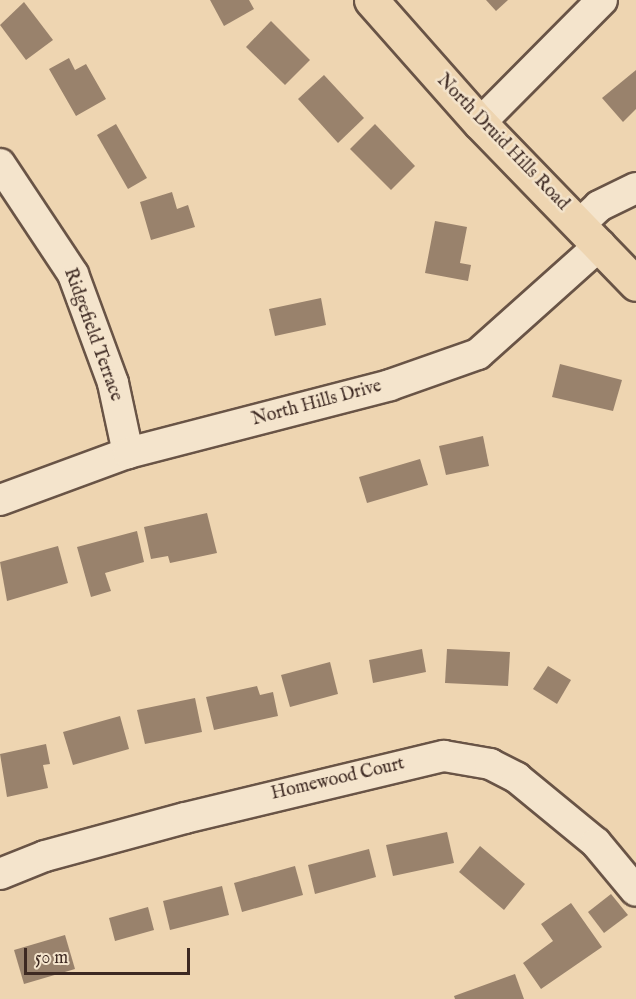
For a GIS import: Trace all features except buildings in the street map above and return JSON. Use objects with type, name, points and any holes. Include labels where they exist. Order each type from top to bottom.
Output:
[{"type":"main road","name":"North Druid Hills Road","points":[[371,0],[480,123],[636,284]]},
{"type":"street","points":[[480,123],[602,0]]},
{"type":"street","name":"Ridgefield Terrace","points":[[0,164],[73,274],[113,383],[128,453]]},
{"type":"street","name":"North Hills Drive","points":[[0,501],[128,453],[390,385],[478,354],[590,234],[599,206],[636,188]]},
{"type":"street","name":"Homewood Court","points":[[0,874],[45,856],[185,818],[444,756],[490,764],[517,778],[596,843],[636,891]]}]
